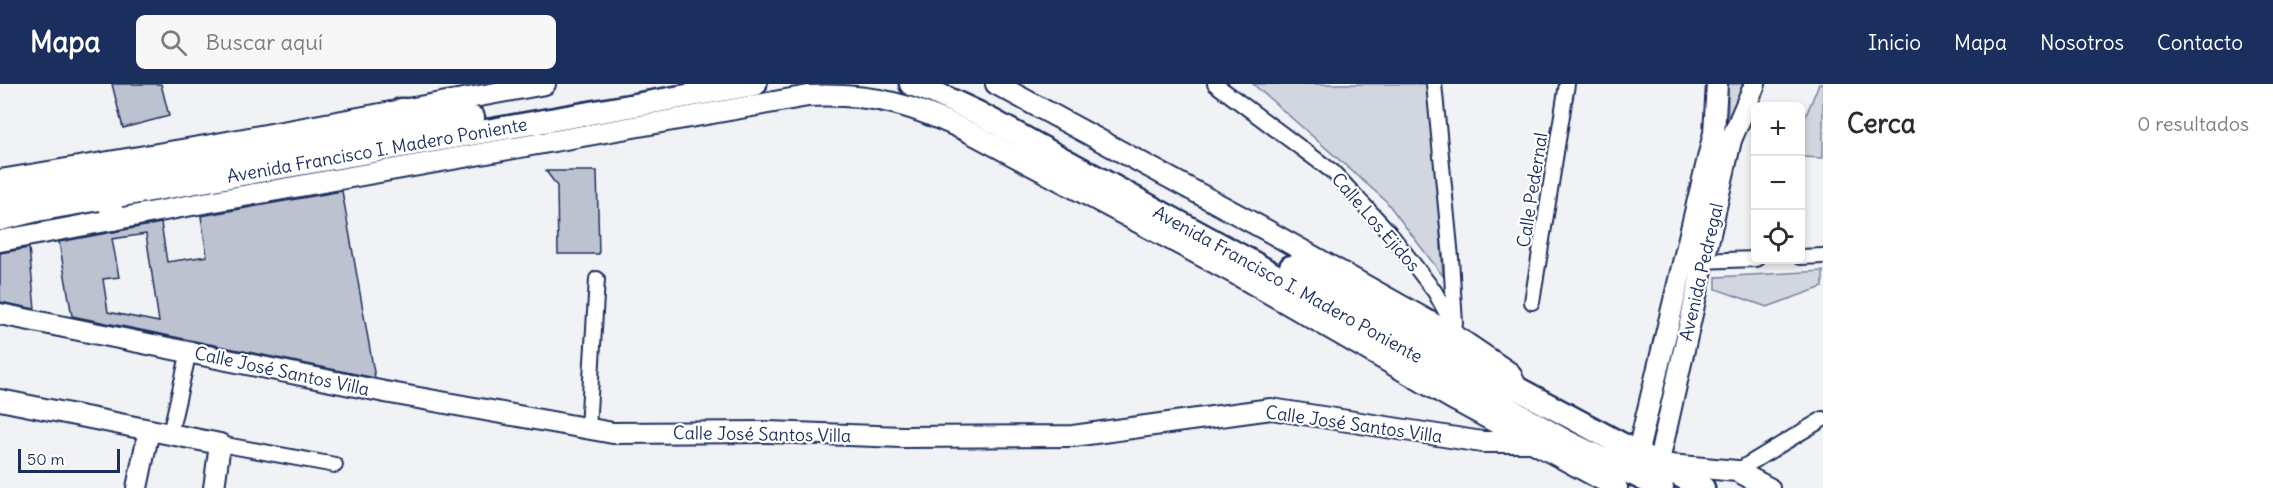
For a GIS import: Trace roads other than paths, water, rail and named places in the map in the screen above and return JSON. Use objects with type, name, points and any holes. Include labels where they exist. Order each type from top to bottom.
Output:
[{"type":"main road","name":"Avenida Francisco I. Madero Poniente","points":[[0,197],[154,162],[327,132],[484,117],[672,84]]},
{"type":"main road","name":"Avenida Francisco I. Madero Poniente","points":[[0,219],[111,208],[755,84]]},
{"type":"main road","name":"Avenida Francisco I. Madero Poniente","points":[[911,84],[935,93],[1009,130],[1250,261],[1567,442],[1634,471],[1703,488]]},
{"type":"main road","name":"Avenida Francisco I. Madero Poniente","points":[[952,84],[1518,390],[1634,471]]},
{"type":"main road","points":[[401,110],[459,111],[484,117]]},
{"type":"main road","points":[[1478,392],[1484,404],[1519,429],[1532,442]]},
{"type":"street","name":"Avenida Francisco I. Madero Poniente","points":[[327,132],[401,110],[545,84]]},
{"type":"street","name":"Avenida Francisco I. Madero Poniente","points":[[996,84],[1456,333],[1510,373],[1518,390]]},
{"type":"street","name":"Calle Los Ejidos","points":[[1215,84],[1333,172],[1388,231],[1435,292],[1456,333]]},
{"type":"street","points":[[1434,84],[1456,333]]},
{"type":"street","name":"Calle Pedernal","points":[[1532,302],[1567,84]]},
{"type":"street","name":"Avenida Pedregal","points":[[1658,478],[1714,133],[1717,84]]},
{"type":"street","name":"Avenida Pedregal","points":[[1634,471],[1731,140],[1755,84]]},
{"type":"street","points":[[0,241],[111,208],[808,96],[867,97],[925,112],[973,134],[1241,277],[1617,488]]},
{"type":"street","name":"Avenida Francisco I. Madero Poniente","points":[[0,180],[154,162]]},
{"type":"street","points":[[1805,257],[1823,256]]},
{"type":"street","points":[[1694,260],[1751,260]]},
{"type":"street","points":[[588,428],[597,279]]},
{"type":"street","name":"Calle José Santos Villa","points":[[0,314],[385,392],[613,433],[768,432],[902,437],[1073,435],[1271,409],[1482,442],[1532,442]]},
{"type":"street","points":[[170,434],[189,351]]},
{"type":"street","points":[[0,400],[335,465]]},
{"type":"street","points":[[1737,471],[1823,419]]},
{"type":"street","points":[[137,488],[149,430]]},
{"type":"street","points":[[214,488],[220,444]]},
{"type":"street","name":"Avenida Francisco I. Madero Poniente","points":[[1658,478],[1737,471],[1769,488]]}]
